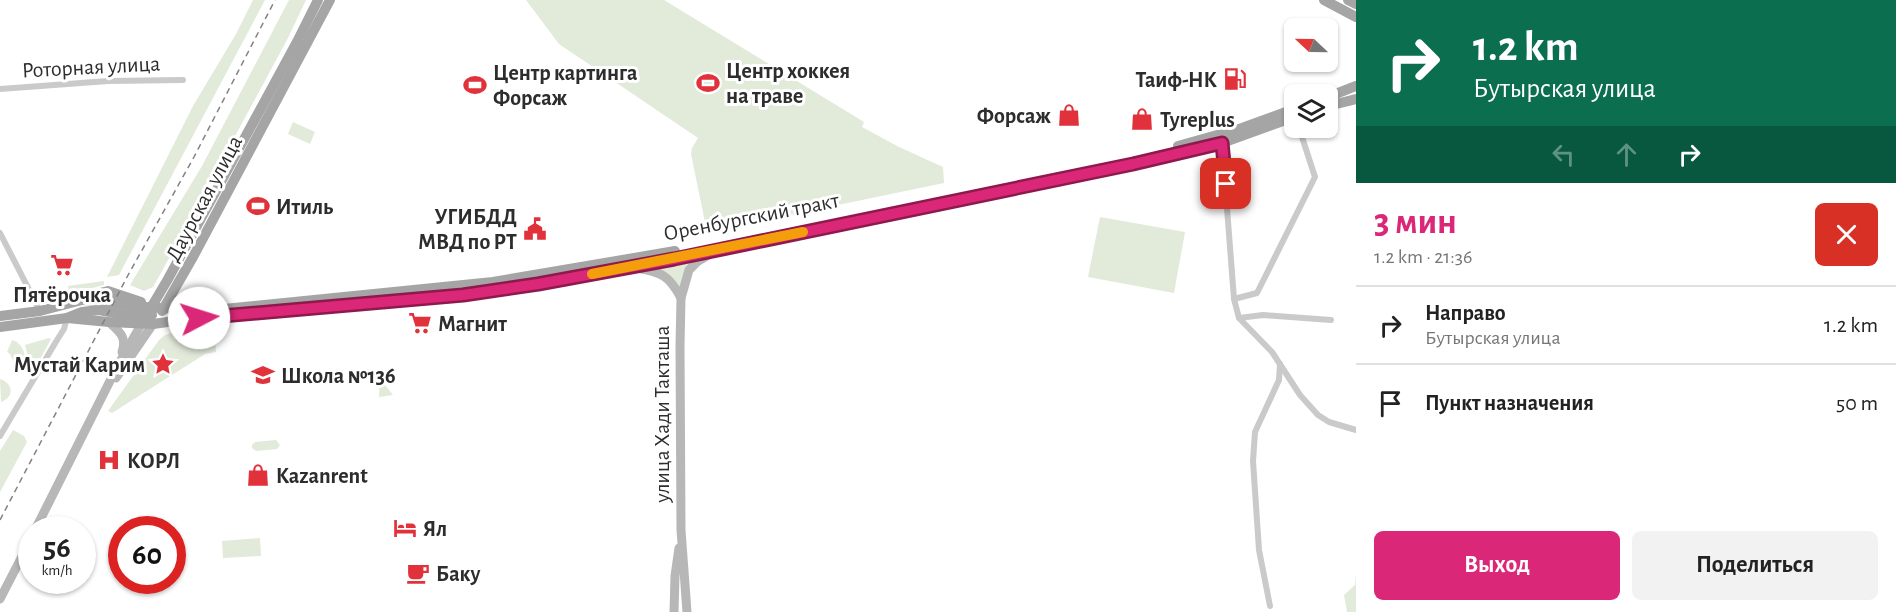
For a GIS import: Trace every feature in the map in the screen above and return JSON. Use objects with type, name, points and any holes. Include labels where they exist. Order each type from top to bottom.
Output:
[{"type":"main road","name":"Даурская улица","points":[[149,317],[165,307],[302,45],[318,0]]},
{"type":"main road","name":"Даурская улица","points":[[149,317],[302,45],[330,0]]},
{"type":"main road","points":[[1324,0],[1356,17]]},
{"type":"main road","points":[[1348,0],[1356,4]]},
{"type":"main road","points":[[1338,93],[1356,86]]},
{"type":"main road","points":[[1338,103],[1356,99]]},
{"type":"main road","name":"Оренбургский тракт","points":[[149,317],[165,307],[204,311],[493,282],[706,246],[1170,148],[1242,128],[1284,113]]},
{"type":"main road","name":"Оренбургский тракт","points":[[149,317],[205,318],[463,295],[631,267],[1133,164],[1222,143],[1284,121]]},
{"type":"main road","points":[[0,316],[40,311],[82,300],[131,306],[149,317]]},
{"type":"main road","points":[[67,318],[82,312],[99,310],[149,317]]},
{"type":"main road","points":[[0,327],[67,318],[109,322],[149,317]]},
{"type":"street","name":"Роторная улица","points":[[0,89],[108,81],[183,80]]},
{"type":"street","points":[[1234,298],[1257,293],[1315,177],[1302,138]]},
{"type":"street","points":[[1222,143],[1234,298],[1239,318],[1272,352],[1300,395],[1318,415],[1329,422],[1356,430]]},
{"type":"street","points":[[0,233],[40,311]]},
{"type":"street","name":"улица Хади Такташа","points":[[687,612],[681,530],[681,298],[690,270],[697,262],[716,250]]},
{"type":"street","name":"улица Хади Такташа","points":[[631,267],[660,273],[669,278],[681,298]]},
{"type":"street","points":[[1239,318],[1263,315],[1331,320]]},
{"type":"street","name":"Даурская улица","points":[[43,516],[117,367],[149,317]]},
{"type":"street","name":"Даурская улица","points":[[96,408],[149,317]]},
{"type":"street","points":[[0,436],[64,329],[67,318]]},
{"type":"street","points":[[109,322],[124,338],[117,367]]},
{"type":"street","points":[[1270,606],[1259,550],[1252,461],[1255,432],[1279,380],[1280,364]]},
{"type":"street","name":"улица Хади Такташа","points":[[674,612],[675,576],[681,530]]},
{"type":"street","points":[[0,599],[18,564]]},
{"type":"green space","points":[[253,0],[265,0],[119,275],[107,277],[193,106],[236,34]]},
{"type":"green space","points":[[289,0],[306,0],[288,38],[161,273],[153,287],[144,291],[130,285],[202,166]]},
{"type":"green space","name":"Центр хоккея на траве","points":[[526,0],[664,0],[864,122],[862,127],[943,167],[944,183],[707,232],[691,154],[698,138],[559,44]]},
{"type":"green space","points":[[293,122],[315,132],[310,144],[288,134]]},
{"type":"green space","points":[[1100,217],[1185,232],[1174,293],[1088,277]]},
{"type":"green space","points":[[696,258],[681,293],[669,276],[649,268]]},
{"type":"green space","points":[[104,281],[104,285],[70,294],[68,286]]},
{"type":"green space","points":[[215,329],[216,352],[205,354],[112,413],[108,411],[159,340],[165,335]]},
{"type":"green space","points":[[51,339],[38,363],[35,366],[30,364],[25,345]]},
{"type":"green space","points":[[12,340],[22,347],[28,367],[13,361],[7,352]]},
{"type":"green space","points":[[380,374],[385,385],[393,395],[379,397]]},
{"type":"green space","points":[[0,379],[8,384],[11,390],[9,397],[1,402]]},
{"type":"green space","points":[[13,430],[24,436],[27,442],[0,492],[0,451]]},
{"type":"green space","points":[[276,440],[280,445],[277,449],[256,451],[252,448],[255,442]]},
{"type":"green space","points":[[260,538],[261,556],[223,558],[222,541]]},
{"type":"green space","points":[[1356,573],[1356,612],[1347,612],[1344,595],[1355,585]]},
{"type":"railway","points":[[0,520],[275,0]]},
{"type":"slow traffic","points":[[592,274],[803,232]]},
{"type":"place","name":"Таиф-НК","points":[[1235,79]]},
{"type":"place","name":"Центр хоккея на траве","points":[[708,83]]},
{"type":"place","name":"Центр картинга Форсаж","points":[[475,85]]},
{"type":"place","name":"Форсаж","points":[[1069,115]]},
{"type":"place","name":"Tyreplus","points":[[1142,119]]},
{"type":"place","name":"Итиль","points":[[258,206]]},
{"type":"place","name":"УГИБДД МВД по РТ","points":[[535,229]]},
{"type":"place","name":"Пятёрочка","points":[[62,265]]},
{"type":"place","name":"Магнит","points":[[420,323]]},
{"type":"place","name":"Мустай Карим","points":[[163,364]]},
{"type":"place","name":"Школа №136","points":[[263,375]]},
{"type":"place","name":"КОРЛ","points":[[109,460]]},
{"type":"place","name":"Kazanrent","points":[[258,475]]},
{"type":"place","name":"Ял","points":[[405,528]]},
{"type":"place","name":"Баку","points":[[418,573]]},
{"type":"route","points":[[199,318],[463,295],[538,284],[674,259],[1133,164],[1222,143],[1226,184]]}]
